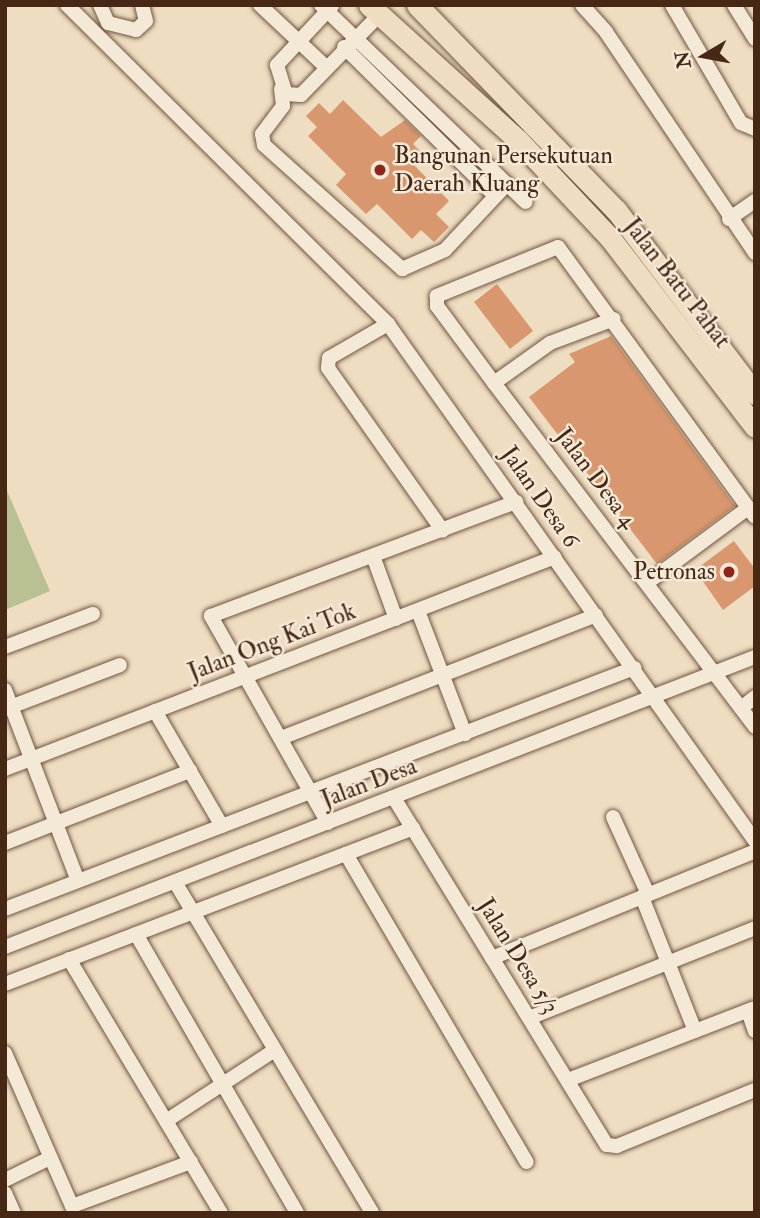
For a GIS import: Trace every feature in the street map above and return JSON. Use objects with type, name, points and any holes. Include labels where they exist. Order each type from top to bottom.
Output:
[{"type":"highway","name":"Jalan Batu Pahat","points":[[417,5],[616,210],[755,394]]},
{"type":"highway","name":"Jalan Batu Pahat","points":[[374,10],[519,141],[610,238],[755,426]]},
{"type":"street","name":"Jalan Desa 6","points":[[67,5],[388,324],[634,668],[662,695],[755,841]]},
{"type":"street","points":[[100,5],[108,23],[136,30],[146,20],[142,5]]},
{"type":"street","points":[[260,5],[326,67]]},
{"type":"street","points":[[582,5],[606,32],[729,219],[755,253]]},
{"type":"street","points":[[672,5],[741,123],[755,129]]},
{"type":"street","points":[[734,5],[755,39]]},
{"type":"street","points":[[495,196],[349,43],[327,7],[276,65],[283,106],[262,134],[264,145],[402,269],[445,250],[507,184]]},
{"type":"street","points":[[281,89],[301,95],[349,43],[374,10]]},
{"type":"street","points":[[349,43],[526,202]]},
{"type":"street","points":[[729,219],[755,201]]},
{"type":"street","name":"Jalan Desa 4","points":[[614,319],[564,254],[551,247],[441,293],[435,301],[494,383],[647,583],[710,676],[755,727]]},
{"type":"street","points":[[494,383],[550,343],[614,319],[752,513],[647,583]]},
{"type":"street","points":[[388,324],[329,358],[328,368],[443,531]]},
{"type":"street","points":[[328,823],[313,792],[212,624],[213,613],[443,531],[516,502]]},
{"type":"street","points":[[373,556],[396,619]]},
{"type":"street","name":"Jalan Ong Kai Tok","points":[[5,769],[555,557]]},
{"type":"street","points":[[418,611],[465,734]]},
{"type":"street","points":[[5,647],[93,614]]},
{"type":"street","points":[[281,738],[596,615]]},
{"type":"street","name":"Jalan Desa","points":[[5,947],[662,695],[710,676],[752,654]]},
{"type":"street","points":[[8,708],[120,665]]},
{"type":"street","name":"Jalan Desa","points":[[5,909],[634,668]]},
{"type":"street","points":[[5,690],[8,708],[31,759],[78,881]]},
{"type":"street","points":[[741,708],[755,697]]},
{"type":"street","points":[[155,711],[222,826]]},
{"type":"street","points":[[5,843],[190,771]]},
{"type":"street","name":"Jalan Desa 5/3","points":[[394,798],[602,1138],[617,1146],[755,1090]]},
{"type":"street","points":[[613,817],[695,1031]]},
{"type":"street","points":[[5,984],[412,828]]},
{"type":"street","points":[[492,958],[755,851]]},
{"type":"street","points":[[346,854],[527,1162]]},
{"type":"street","points":[[175,882],[372,1213]]},
{"type":"street","points":[[529,1018],[755,928]]},
{"type":"street","points":[[136,934],[297,1213]]},
{"type":"street","points":[[69,959],[221,1213]]},
{"type":"street","points":[[568,1080],[752,1010],[755,1031]]},
{"type":"street","points":[[166,1121],[275,1050]]},
{"type":"street","points":[[5,1053],[68,1202],[79,1207],[191,1162]]},
{"type":"street","points":[[5,1180],[50,1157]]},
{"type":"street","points":[[5,1193],[15,1213]]},
{"type":"green space","points":[[5,486],[50,591],[5,610]]},
{"type":"building","name":"Bangunan Persekutuan Daerah Kluang","points":[[343,100],[381,137],[405,120],[421,136],[413,144],[424,155],[414,165],[449,201],[436,214],[449,227],[434,242],[421,230],[412,239],[377,204],[366,214],[336,185],[346,174],[308,136],[317,127],[306,116],[319,103],[330,114]]},
{"type":"building","points":[[497,284],[533,331],[510,349],[474,302]]},
{"type":"building","points":[[611,336],[735,506],[657,564],[529,397],[575,362],[569,354]]},
{"type":"building","points":[[734,541],[755,569],[755,586],[723,610],[695,570]]},
{"type":"place","name":"Bangunan Persekutuan Daerah Kluang","points":[[380,170]]},
{"type":"place","name":"Petronas","points":[[729,572]]}]
